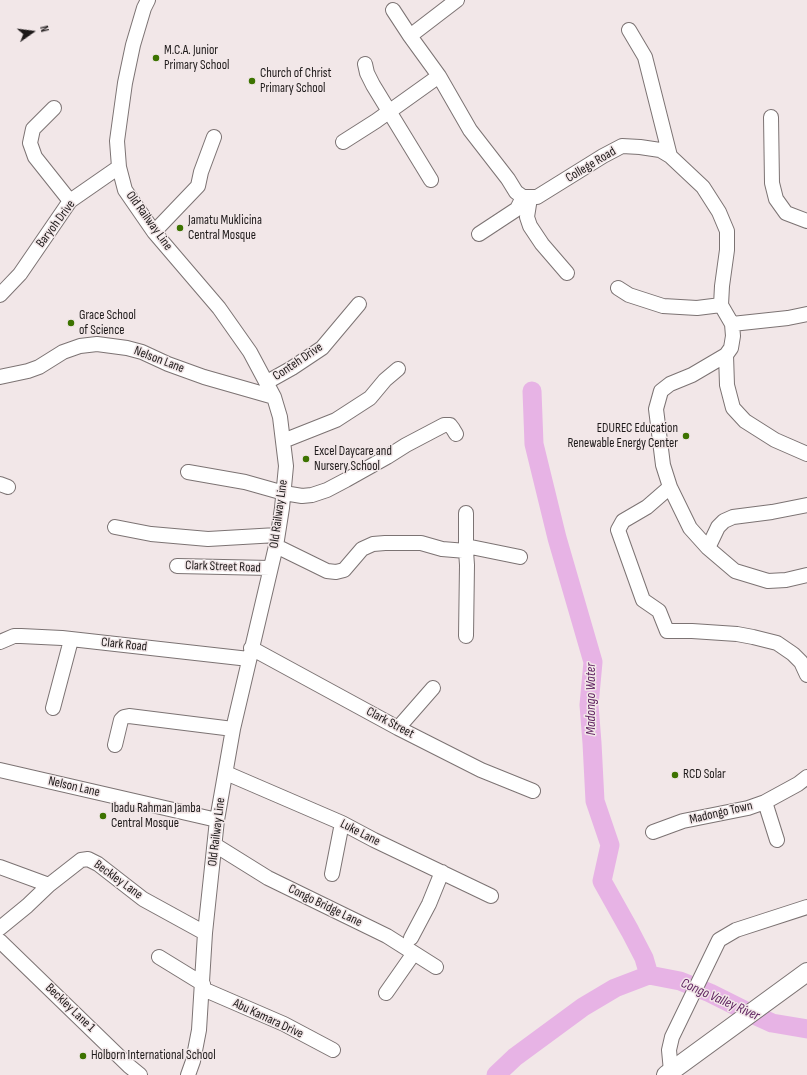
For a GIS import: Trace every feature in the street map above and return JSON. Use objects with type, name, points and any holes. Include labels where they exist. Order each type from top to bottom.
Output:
[{"type":"main road","points":[[702,1054],[807,972]]},
{"type":"main road","points":[[673,1074],[807,986]]},
{"type":"street","name":"Old Railway Line","points":[[148,0],[144,8],[133,45],[124,83],[117,141],[119,167],[125,190],[154,232],[219,308],[250,352],[274,396],[280,418],[286,466],[284,493],[276,540],[233,729],[217,820],[205,933],[203,986],[199,1030],[193,1061],[188,1075]]},
{"type":"street","points":[[410,36],[457,0]]},
{"type":"street","points":[[393,10],[439,76],[470,130],[508,179],[516,192],[526,197]]},
{"type":"street","points":[[628,30],[645,57],[670,156]]},
{"type":"street","points":[[365,64],[367,73],[389,112],[431,180]]},
{"type":"street","points":[[343,142],[389,112],[439,76]]},
{"type":"street","points":[[54,108],[33,129],[30,143],[35,158],[70,201]]},
{"type":"street","points":[[771,117],[772,183],[776,199],[786,213],[807,221]]},
{"type":"street","points":[[154,232],[198,186],[201,172],[214,137]]},
{"type":"street","name":"College Road","points":[[526,197],[537,197],[603,156],[622,146],[660,150],[670,156],[703,187],[719,212],[727,231],[727,250],[721,305]]},
{"type":"street","name":"Baryoh Drive","points":[[0,295],[20,274],[70,201],[119,167]]},
{"type":"street","points":[[479,234],[517,209],[526,197]]},
{"type":"street","points":[[526,197],[527,217],[530,226],[542,244],[567,273]]},
{"type":"street","points":[[618,288],[629,295],[663,306],[697,308],[721,305],[732,324],[733,336],[731,348],[726,355],[692,375],[670,384],[661,390],[656,409],[663,465],[670,487],[690,528],[708,548],[735,570],[768,581],[786,580],[807,575]]},
{"type":"street","name":"Conteh Drive","points":[[267,382],[292,368],[322,348],[359,304]]},
{"type":"street","points":[[732,324],[788,318],[807,314]]},
{"type":"street","name":"Nelson Lane","points":[[0,377],[33,369],[63,352],[80,346],[97,344],[127,348],[142,352],[168,364],[204,377],[274,396]]},
{"type":"street","points":[[726,355],[727,385],[733,408],[745,421],[769,436],[807,454]]},
{"type":"street","points":[[283,441],[336,420],[370,398],[385,380],[398,368]]},
{"type":"street","points":[[188,472],[245,482],[284,493],[302,496],[312,495],[322,492],[444,425],[450,425],[456,434]]},
{"type":"street","points":[[670,487],[647,507],[623,521],[618,530],[643,600],[659,612],[667,631],[737,634],[777,643],[793,654],[801,662],[807,675]]},
{"type":"street","points":[[708,548],[718,527],[724,521],[733,517],[772,512],[807,505]]},
{"type":"street","points":[[466,513],[466,636]]},
{"type":"street","points":[[115,527],[151,534],[208,539],[276,540],[327,571],[336,572],[344,570],[362,549],[373,544],[385,543],[421,543],[442,548],[466,549],[520,557]]},
{"type":"street","name":"Clark Street Road","points":[[177,566],[270,568]]},
{"type":"street","name":"Clark Road","points":[[0,642],[14,636],[21,636],[250,653]]},
{"type":"street","points":[[53,708],[70,640]]},
{"type":"street","name":"Clark Street","points":[[250,653],[481,770],[533,791]]},
{"type":"street","points":[[398,728],[433,688]]},
{"type":"street","points":[[115,745],[121,720],[124,717],[129,716],[233,729]]},
{"type":"street","name":"Nelson Lane","points":[[0,770],[217,820]]},
{"type":"street","name":"Luke Lane","points":[[226,773],[342,823],[374,840],[492,896]]},
{"type":"street","name":"Madongo Town","points":[[653,832],[683,821],[748,808],[765,802],[798,784],[807,777]]},
{"type":"street","points":[[765,802],[777,840]]},
{"type":"street","points":[[332,874],[342,823]]},
{"type":"street","name":"Congo Bridge Lane","points":[[215,845],[268,878],[387,936],[436,967]]},
{"type":"street","name":"Beckley Lane","points":[[0,928],[27,906],[49,885],[81,860],[88,859],[98,864],[143,899],[205,933]]},
{"type":"street","points":[[0,867],[49,885]]},
{"type":"street","points":[[411,938],[429,904],[442,872]]},
{"type":"street","points":[[673,1074],[669,1050],[672,1037],[719,940],[736,930],[807,907]]},
{"type":"street","name":"Beckley Lane 1","points":[[0,941],[140,1075]]},
{"type":"street","points":[[386,993],[414,953]]},
{"type":"street","name":"Abu Kamara Drive","points":[[158,957],[203,986],[284,1024],[333,1050]]},
{"type":"waterway","name":"Madongo Water","points":[[532,391],[534,444],[557,538],[593,662],[589,705],[595,801],[610,845],[602,881],[644,958],[649,975]]},
{"type":"waterway","name":"Congo Valley River","points":[[496,1075],[515,1057],[583,1007],[615,988],[649,975],[680,981],[710,993],[772,1023],[807,1029]]},
{"type":"place","name":"M.C.A. Junior Primary School","points":[[156,58]]},
{"type":"place","name":"Church of Christ Primary School","points":[[252,81]]},
{"type":"place","name":"Jamatu Muklicina Central Mosque","points":[[180,228]]},
{"type":"place","name":"Grace School of Science","points":[[71,323]]},
{"type":"place","name":"EDUREC Education Renewable Energy Center","points":[[686,436]]},
{"type":"place","name":"Excel Daycare and Nursery School","points":[[306,459]]},
{"type":"place","name":"RCD Solar","points":[[675,775]]},
{"type":"place","name":"Ibadu Rahman Jamba Central Mosque","points":[[103,816]]},
{"type":"place","name":"Holborn International School","points":[[83,1056]]}]
